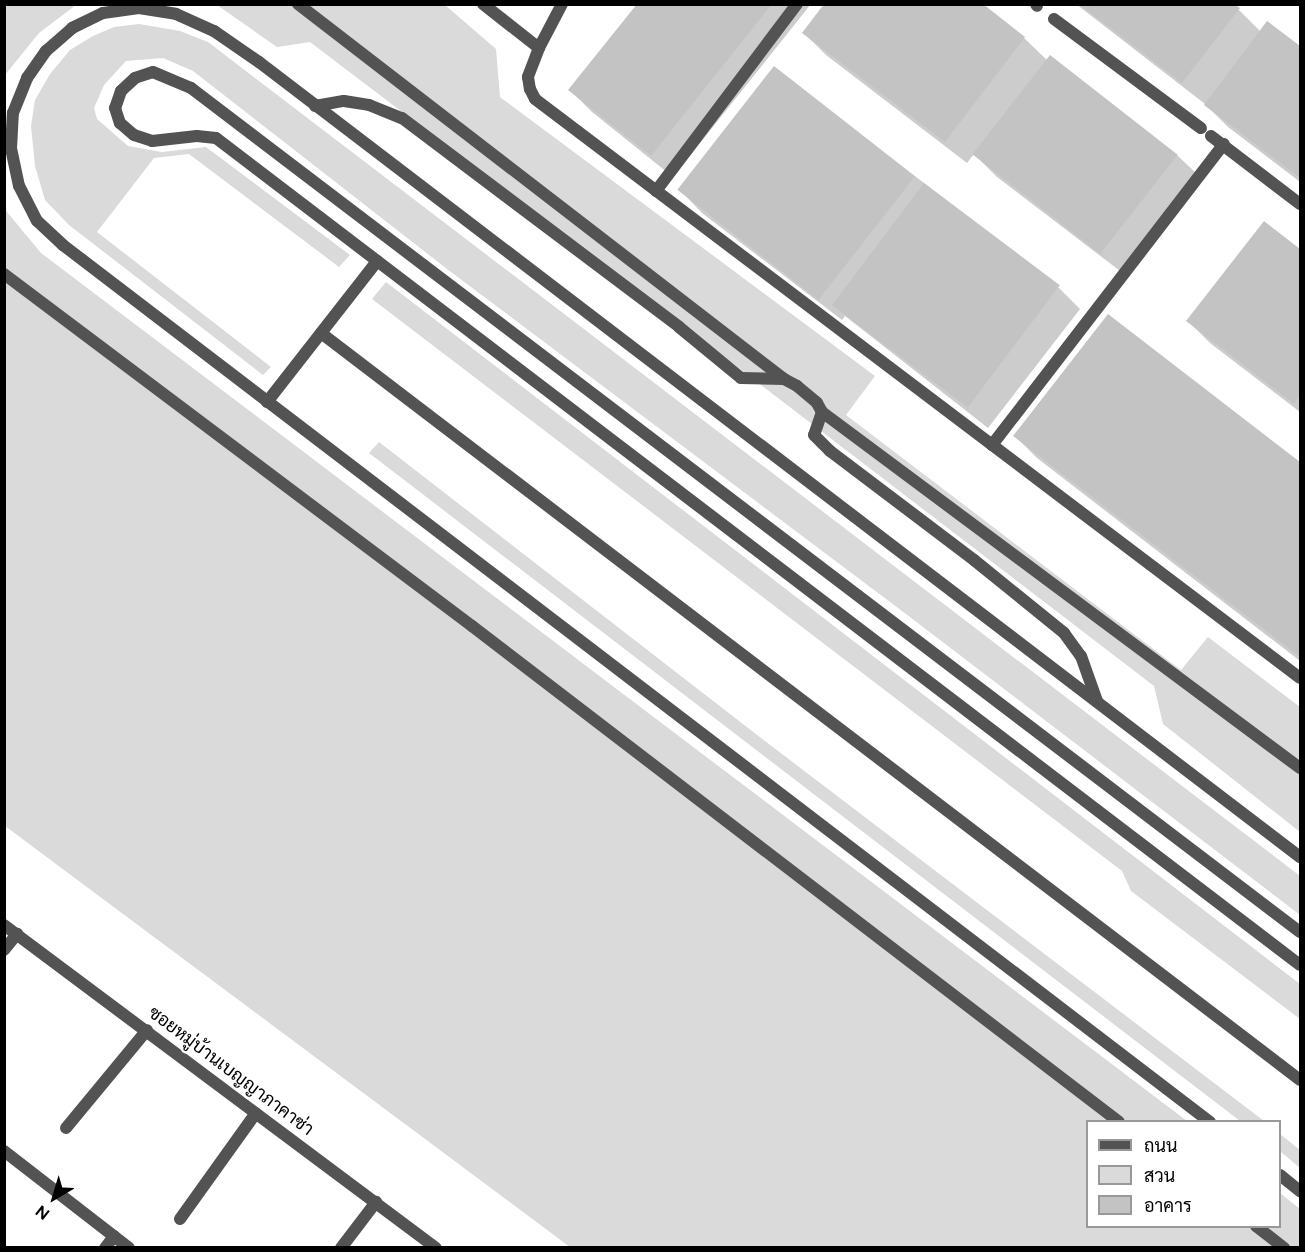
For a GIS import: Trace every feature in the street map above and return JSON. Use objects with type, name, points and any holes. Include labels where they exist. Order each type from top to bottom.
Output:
[{"type":"street","points":[[298,4],[784,379],[797,386],[817,403],[822,412],[1300,768]]},
{"type":"street","points":[[483,4],[539,48]]},
{"type":"street","points":[[562,4],[539,48],[528,77],[535,99],[1300,678]]},
{"type":"street","points":[[656,191],[797,4]]},
{"type":"street","points":[[1207,1120],[63,245],[37,221],[19,186],[11,149],[13,113],[27,78],[46,51],[72,28],[103,14],[139,8],[176,14],[214,31],[1300,857]]},
{"type":"street","points":[[1054,19],[1200,128]]},
{"type":"street","points":[[1300,932],[191,88],[153,72],[135,78],[122,91],[115,108],[120,123],[134,135],[152,141],[197,136],[216,138],[1300,965]]},
{"type":"street","points":[[315,106],[344,101],[369,105],[402,118],[741,378],[784,379]]},
{"type":"street","points":[[1211,136],[1300,204]]},
{"type":"street","points":[[992,445],[1224,144]]},
{"type":"street","points":[[267,402],[377,261]]},
{"type":"street","points":[[4,274],[462,619],[1116,1120]]},
{"type":"street","points":[[321,333],[1300,1080]]},
{"type":"street","points":[[822,412],[814,435],[830,451],[974,560],[1064,633],[1081,657],[1098,702]]},
{"type":"street","name":"ซอยหมู่บ้านเบญญาภาคาซ่า","points":[[4,925],[436,1248]]},
{"type":"street","points":[[4,950],[17,934]]},
{"type":"street","points":[[66,1128],[147,1030]]},
{"type":"street","points":[[180,1219],[256,1113]]},
{"type":"street","points":[[4,1151],[129,1248]]},
{"type":"street","points":[[1281,1176],[1300,1191]]},
{"type":"street","points":[[341,1248],[376,1203]]},
{"type":"street","points":[[1257,1228],[1284,1248]]},
{"type":"street","points":[[105,1248],[114,1236]]},
{"type":"green space","points":[[5,4],[76,5],[39,33],[5,75]]},
{"type":"green space","points":[[217,5],[445,5],[496,49],[500,97],[875,376],[846,415],[1181,670],[1208,637],[1300,707],[1300,832],[1163,724],[1154,686],[740,369],[310,42],[277,47]]},
{"type":"green space","points":[[139,24],[180,31],[208,42],[1300,876],[1300,915],[902,611],[447,269],[193,71],[163,58],[126,61],[104,85],[94,108],[97,119],[128,146],[162,152],[206,147],[350,255],[339,267],[189,154],[154,158],[97,232],[271,367],[263,375],[69,225],[45,200],[35,166],[31,126],[35,100],[50,74],[70,50],[114,27]]},
{"type":"green space","points":[[4,205],[7,212],[41,253],[1186,1120],[1086,1120],[1086,1228],[1281,1228],[1281,1194],[1300,1209],[1300,1247],[570,1247],[5,826]]},
{"type":"green space","points":[[386,282],[1300,984],[1300,1019],[1131,891],[1122,871],[372,299]]},
{"type":"green space","points":[[379,442],[761,738],[1263,1120],[1239,1120],[369,453]]},
{"type":"green space","points":[[1281,1135],[1300,1150],[1300,1168],[1281,1152]]},
{"type":"building","points":[[637,4],[772,4],[651,156],[568,90]]},
{"type":"building","points":[[824,4],[983,4],[1025,37],[945,142],[802,33]]},
{"type":"building","points":[[1080,5],[1235,5],[1240,8],[1182,83]]},
{"type":"building","points":[[1267,21],[1300,46],[1300,178],[1204,105]]},
{"type":"building","points":[[1050,55],[1178,155],[1100,254],[972,154]]},
{"type":"building","points":[[774,66],[915,176],[818,300],[677,190]]},
{"type":"building","points":[[924,183],[1060,285],[968,407],[832,305]]},
{"type":"building","points":[[1264,221],[1300,249],[1300,395],[1294,404],[1186,321]]},
{"type":"building","points":[[1108,314],[1300,462],[1300,657],[1013,436]]}]
